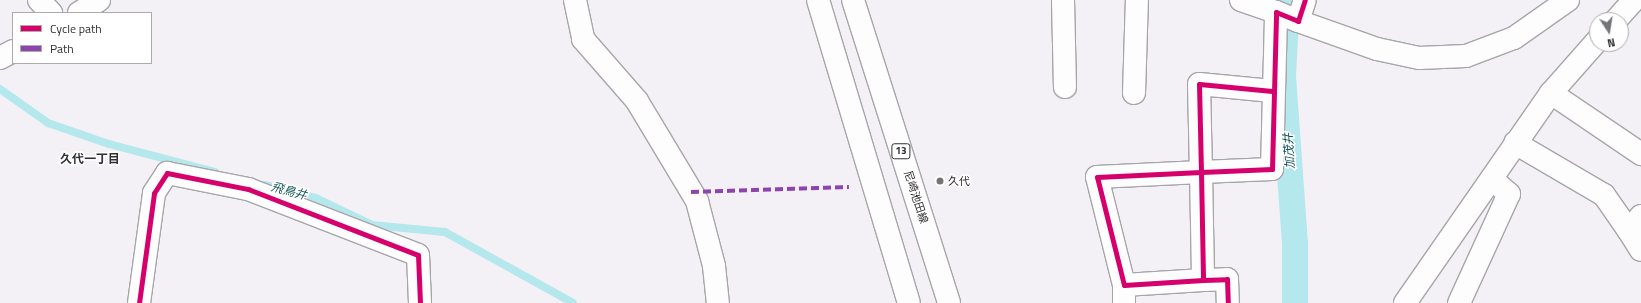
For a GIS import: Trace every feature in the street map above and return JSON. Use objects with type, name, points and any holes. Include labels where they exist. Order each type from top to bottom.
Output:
[{"type":"street","points":[[38,0],[50,12]]},
{"type":"street","points":[[81,12],[99,0]]},
{"type":"street","points":[[575,0],[583,39],[637,101],[697,201],[714,266],[718,303]]},
{"type":"street","points":[[818,0],[909,303]]},
{"type":"street","name":"尼崎池田線","points":[[853,0],[949,303]]},
{"type":"street","points":[[1063,0],[1065,87]]},
{"type":"street","points":[[1134,93],[1137,0]]},
{"type":"street","points":[[1241,0],[1377,49],[1419,58],[1466,56],[1514,38],[1568,0]]},
{"type":"street","points":[[1298,21],[1305,0]]},
{"type":"street","points":[[1623,12],[1634,0]]},
{"type":"street","points":[[1228,303],[1226,279],[1203,280],[1124,294],[1097,177],[1272,169],[1272,91],[1276,12]]},
{"type":"street","points":[[1405,303],[1493,180],[1515,143],[1551,93],[1589,50]]},
{"type":"street","points":[[0,58],[12,52]]},
{"type":"street","points":[[1203,280],[1199,84],[1272,91]]},
{"type":"street","points":[[1551,93],[1641,154]]},
{"type":"street","points":[[1515,143],[1604,195],[1635,224],[1641,250]]},
{"type":"street","points":[[139,303],[154,192],[167,173],[248,189],[418,255],[420,303]]},
{"type":"street","points":[[1459,303],[1509,194],[1493,180]]},
{"type":"waterway","name":"加茂井","points":[[1287,0],[1283,76],[1295,244],[1295,303]]},
{"type":"waterway","name":"飛鳥井","points":[[0,89],[48,123],[109,144],[215,172]]},
{"type":"waterway","name":"飛鳥井","points":[[265,185],[316,198],[372,225],[445,232],[573,303]]},
{"type":"marked path","points":[[691,192],[849,187]]},
{"type":"cycle path","points":[[1272,91],[1199,84],[1201,172],[1272,169],[1276,12],[1298,21],[1305,0]]},
{"type":"cycle path","points":[[1203,280],[1124,285],[1097,177],[1201,172],[1203,280],[1227,279],[1228,303]]},
{"type":"cycle path","points":[[139,303],[154,193],[167,173],[248,189],[418,255],[420,303]]},
{"type":"place","name":"久代","points":[[940,181]]},
{"type":"district","name":"久代一丁目","points":[[90,159]]}]
